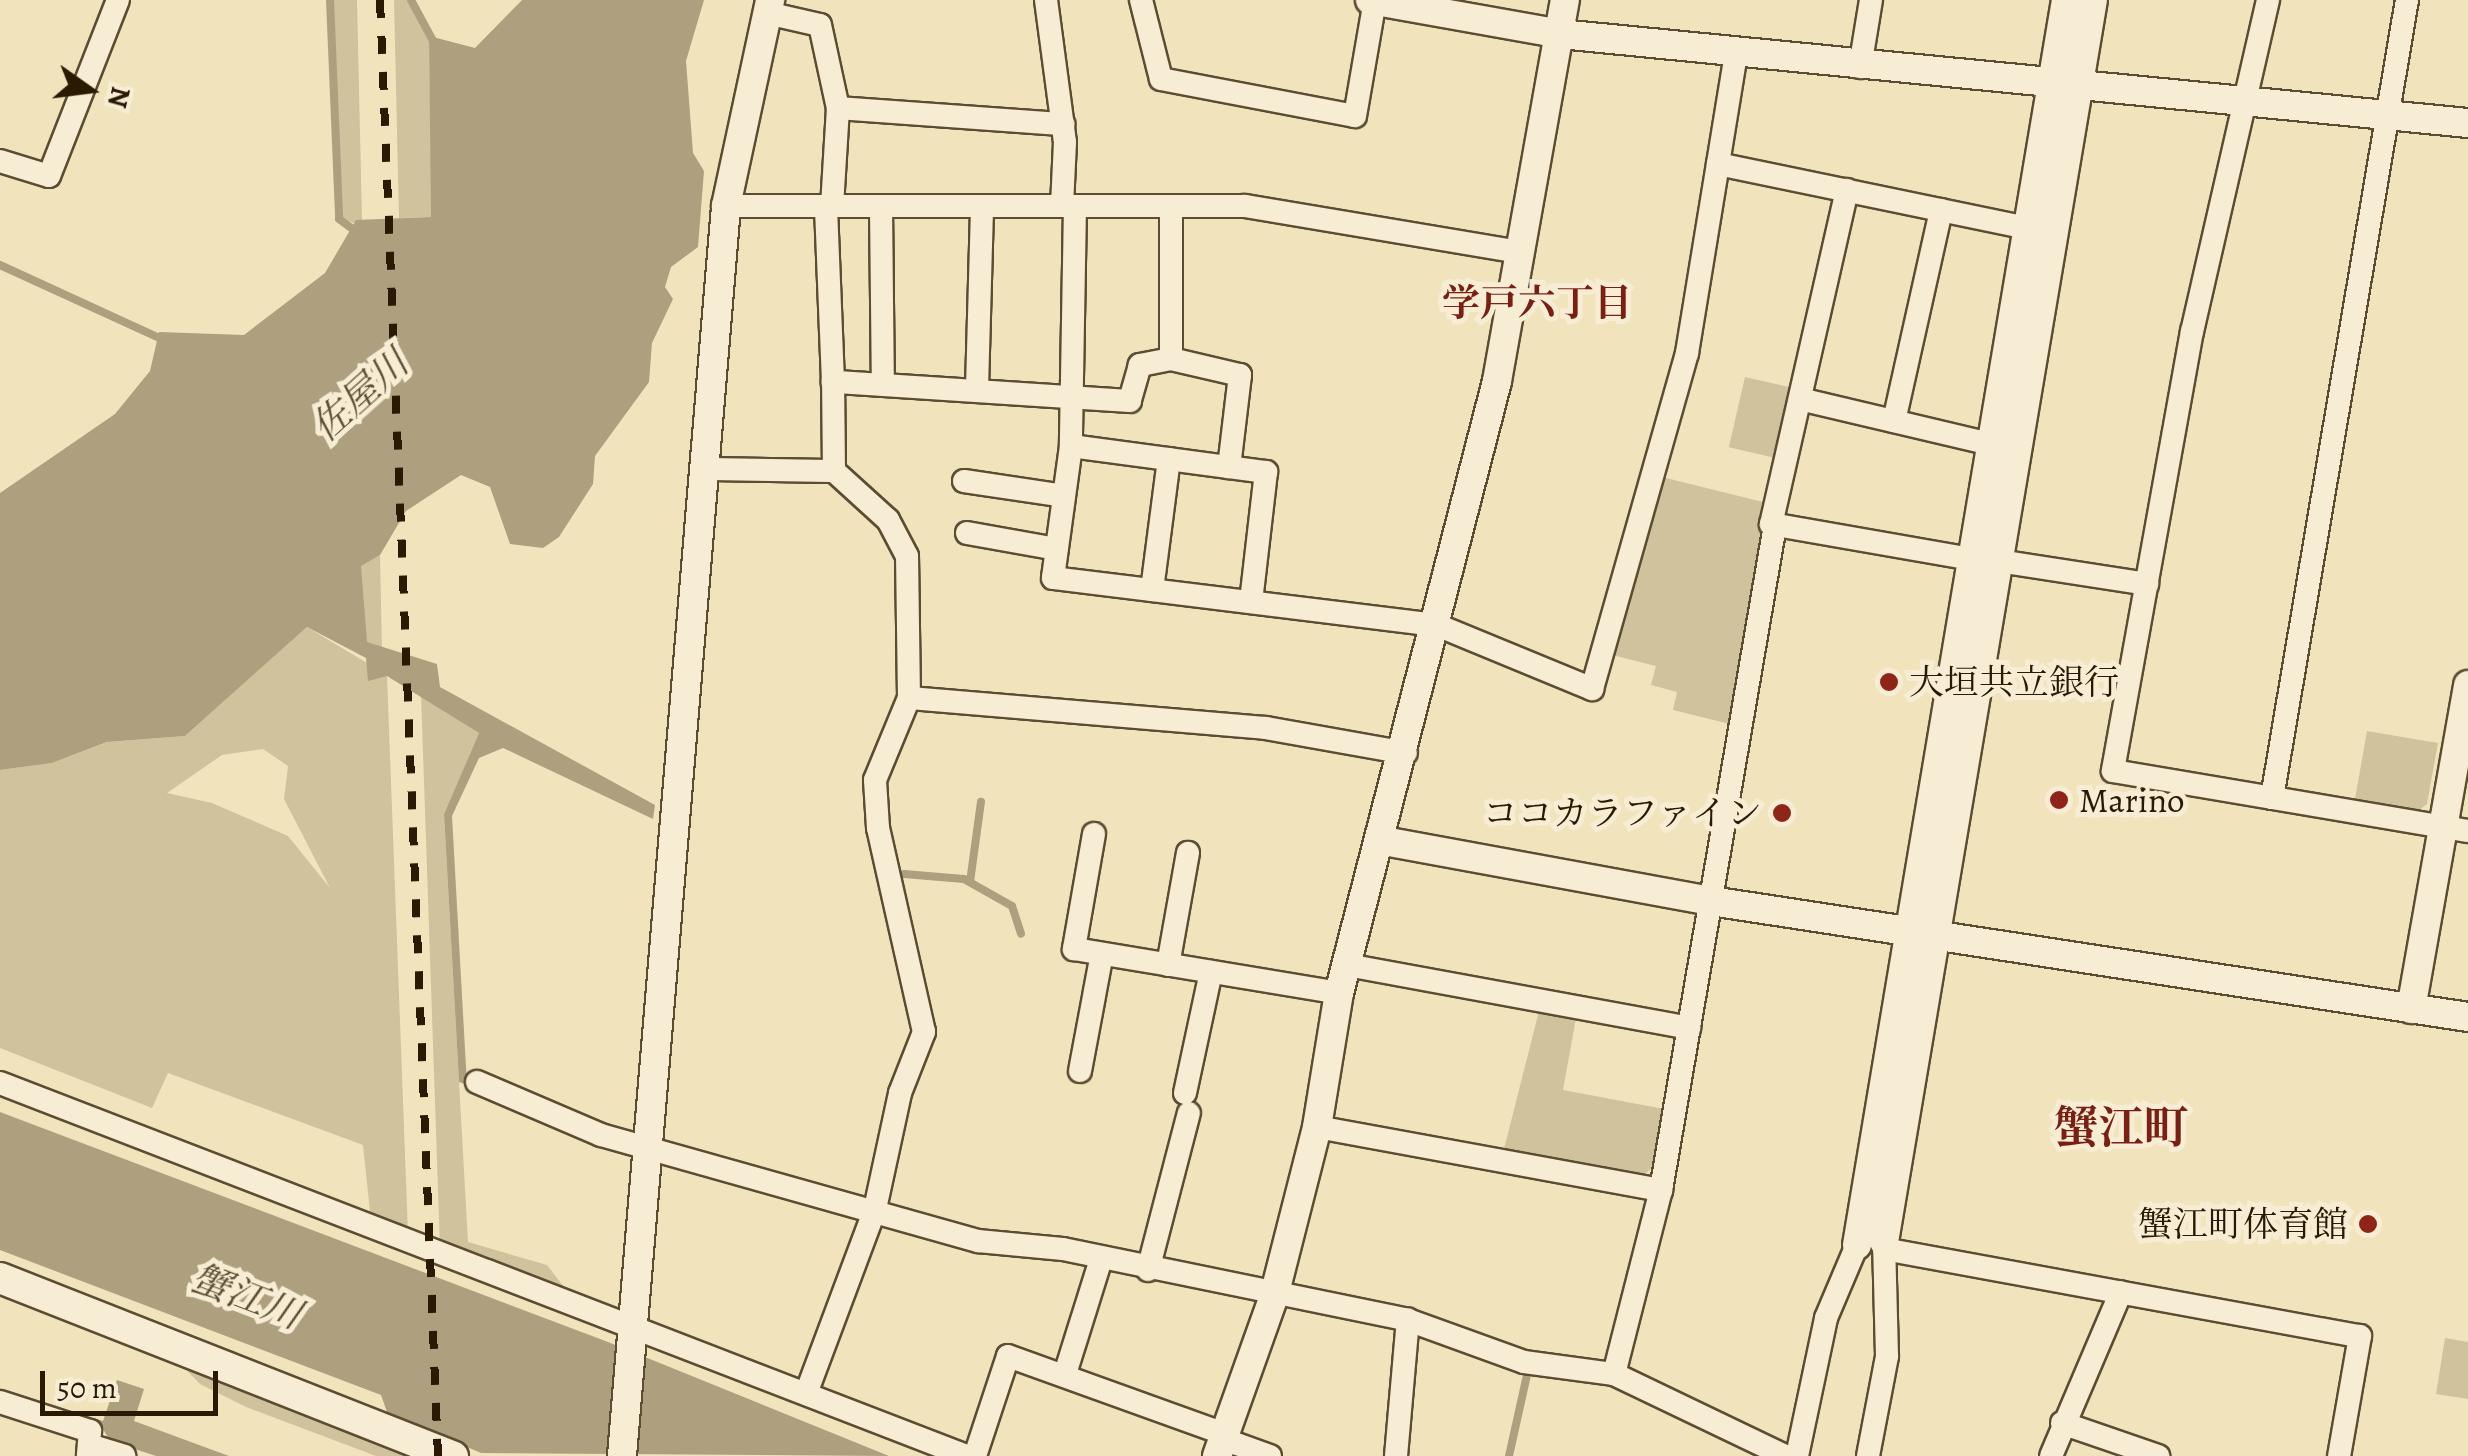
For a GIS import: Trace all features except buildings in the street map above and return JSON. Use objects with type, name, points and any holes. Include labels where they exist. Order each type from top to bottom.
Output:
[{"type":"main road","points":[[0,1278],[453,1456]]},
{"type":"street","points":[[0,161],[49,176],[118,0]]},
{"type":"street","points":[[1046,0],[1063,124],[1069,206],[1072,392],[1071,446],[1052,578],[1437,625],[1592,688],[1687,354],[1736,53]]},
{"type":"street","points":[[1141,0],[1161,79],[1355,116],[1373,0],[1560,34],[2064,88],[2468,123]]},
{"type":"street","points":[[1222,1443],[1274,1296],[1318,1127],[1339,994],[1406,753],[1522,252],[1565,0]]},
{"type":"street","points":[[1860,66],[1871,0]]},
{"type":"street","points":[[1868,1456],[1887,1356],[1875,1245],[1922,934],[2064,88],[2066,0]]},
{"type":"street","points":[[1985,560],[1991,444],[2028,228],[2064,88],[2093,0]]},
{"type":"street","points":[[2268,0],[2250,104],[2192,331],[2113,771],[2455,829]]},
{"type":"street","points":[[2272,798],[2408,0]]},
{"type":"street","points":[[622,1456],[651,1149],[726,206],[768,6],[820,25],[838,108],[829,206],[834,471]]},
{"type":"street","points":[[838,108],[1063,124]]},
{"type":"street","points":[[1718,164],[2028,228]]},
{"type":"street","points":[[1614,1374],[1661,1190],[1775,525],[1847,190]]},
{"type":"street","points":[[726,206],[1245,206],[1522,252]]},
{"type":"street","points":[[880,206],[883,384]]},
{"type":"street","points":[[977,388],[982,206]]},
{"type":"street","points":[[1170,359],[1171,206]]},
{"type":"street","points":[[1894,421],[1941,210]]},
{"type":"street","points":[[833,382],[1072,392],[1130,401],[1133,372],[1170,359],[1240,376],[1229,466]]},
{"type":"street","points":[[1800,399],[1991,444]]},
{"type":"street","points":[[1071,446],[1266,472],[1251,602]]},
{"type":"street","points":[[1152,590],[1169,459]]},
{"type":"street","points":[[706,469],[834,471],[888,520],[907,556],[909,698],[875,780],[886,859],[924,1032],[900,1093],[875,1209],[806,1391]]},
{"type":"street","points":[[964,481],[1064,496]]},
{"type":"street","points":[[1775,525],[2147,584]]},
{"type":"street","points":[[967,533],[1056,549]]},
{"type":"street","points":[[2411,1009],[2455,829],[2468,684]]},
{"type":"street","points":[[909,698],[1266,728],[1406,753]]},
{"type":"street","points":[[1094,834],[1074,950],[1339,994]]},
{"type":"street","points":[[1384,841],[1711,900],[2468,1018]]},
{"type":"street","points":[[1168,965],[1188,853]]},
{"type":"street","points":[[1080,1072],[1102,954]]},
{"type":"street","points":[[1347,965],[1689,1028]]},
{"type":"street","points":[[1148,1270],[1187,1102],[1211,972]]},
{"type":"street","points":[[478,1082],[651,1149],[978,1241],[1101,1258],[1274,1296],[1408,1320],[1524,1362],[1614,1374],[1785,1456]]},
{"type":"street","points":[[0,1083],[634,1331],[806,1391],[966,1456]]},
{"type":"street","points":[[1318,1127],[1661,1190]]},
{"type":"street","points":[[1875,1245],[2360,1336],[2339,1456]]},
{"type":"street","points":[[1798,1456],[1826,1318],[1875,1245]]},
{"type":"street","points":[[1065,1374],[1101,1258]]},
{"type":"street","points":[[2052,1456],[2062,1424],[2121,1292]]},
{"type":"street","points":[[1396,1456],[1408,1320]]},
{"type":"street","points":[[974,1456],[1008,1356],[1065,1374],[1222,1443],[1270,1456]]},
{"type":"street","points":[[0,1402],[90,1431],[88,1450],[124,1456]]},
{"type":"street","points":[[2062,1424],[2158,1456]]},
{"type":"shaded area","points":[[332,0],[357,0],[362,220],[353,223],[341,217]]},
{"type":"shaded area","points":[[394,0],[415,0],[429,36],[432,217],[399,218]]},
{"type":"shaded area","points":[[1745,377],[1794,388],[1778,458],[1729,447]]},
{"type":"shaded area","points":[[1662,477],[1767,503],[1730,724],[1673,710],[1677,692],[1651,685],[1656,666],[1612,655]]},
{"type":"shaded area","points":[[380,555],[382,651],[366,642],[360,566]]},
{"type":"shaded area","points":[[307,627],[387,675],[408,1234],[371,1221],[363,1145],[168,1073],[152,1108],[0,1048],[0,770],[52,763],[108,742],[185,736]],"holes":[[[263,749],[288,766],[284,799],[330,888],[288,836],[212,803],[167,793],[222,755]]]},
{"type":"shaded area","points":[[421,695],[479,733],[444,814],[468,1242],[547,1265],[570,1295],[440,1248]]},
{"type":"shaded area","points":[[2367,731],[2438,743],[2427,804],[2418,811],[2355,799]]},
{"type":"shaded area","points":[[1539,1011],[1576,1018],[1563,1090],[1664,1109],[1654,1166],[1644,1175],[1504,1149]]},
{"type":"shaded area","points":[[2445,1338],[2468,1342],[2468,1399],[2436,1394]]},
{"type":"shaded area","points":[[171,1354],[411,1449],[411,1456],[376,1456],[246,1407],[200,1384]]},
{"type":"water","name":"佐屋川","points":[[522,0],[704,0],[686,61],[693,153],[704,171],[698,247],[671,267],[665,287],[673,299],[652,343],[649,382],[595,456],[593,484],[559,537],[543,548],[510,544],[490,487],[461,475],[406,511],[380,555],[361,566],[367,642],[437,664],[440,687],[655,805],[653,819],[503,748],[479,758],[452,816],[467,1085],[459,1082],[444,814],[479,733],[387,676],[368,681],[366,658],[307,627],[185,736],[107,742],[52,763],[0,770],[0,493],[115,414],[150,371],[159,332],[244,335],[325,273],[356,220],[431,217],[429,36],[475,48]]},
{"type":"water","name":"蟹江川","points":[[0,1112],[608,1342],[889,1456],[481,1453],[387,1412],[381,1395],[0,1250]]},
{"type":"water","points":[[117,1380],[144,1389],[134,1421],[229,1456],[156,1456],[110,1441],[103,1429],[0,1396],[0,1388],[103,1421]]},
{"type":"waterway","points":[[330,0],[339,219],[354,230]]},
{"type":"waterway","points":[[411,0],[437,48]]},
{"type":"waterway","points":[[0,265],[162,339]]},
{"type":"waterway","points":[[970,882],[981,802]]},
{"type":"waterway","points":[[904,874],[964,879],[1012,906],[1021,934]]},
{"type":"waterway","points":[[1509,1456],[1528,1370]]},
{"type":"railway","points":[[380,0],[438,1456]]},
{"type":"place","name":"大垣共立銀行","points":[[1889,682]]},
{"type":"place","name":"Marino","points":[[2059,800]]},
{"type":"place","name":"ココカラファイン","points":[[1782,813]]},
{"type":"place","name":"蟹江町体育館","points":[[2368,1224]]},
{"type":"district","name":"学戸六丁目","points":[[1537,304]]},
{"type":"district","name":"蟹江町","points":[[2121,1129]]}]
